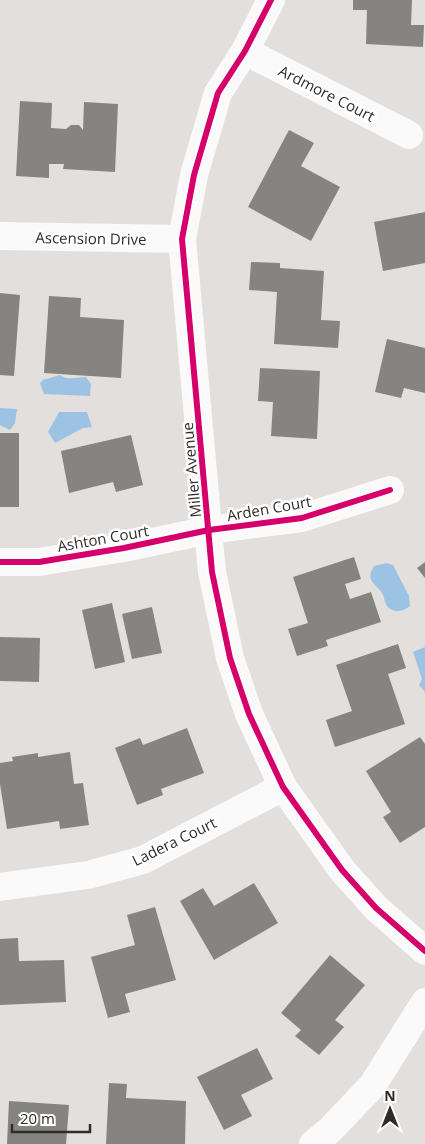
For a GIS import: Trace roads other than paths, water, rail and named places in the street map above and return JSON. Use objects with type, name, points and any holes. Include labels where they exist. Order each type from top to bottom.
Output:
[{"type":"street","name":"Miller Avenue","points":[[271,0],[245,51],[218,93],[194,175],[182,239],[212,572],[230,658],[249,714],[283,787],[342,870],[376,908],[425,951]]},
{"type":"street","name":"Ardmore Court","points":[[245,51],[409,134]]},
{"type":"street","name":"Ascension Drive","points":[[0,236],[182,239]]},
{"type":"street","name":"Arden Court","points":[[209,530],[302,518],[390,490]]},
{"type":"street","name":"Ashton Court","points":[[0,562],[49,560],[124,548],[209,530]]},
{"type":"street","name":"Ladera Court","points":[[0,887],[88,875],[143,860],[283,787]]},
{"type":"street","points":[[313,1144],[330,1130],[372,1086],[425,1002]]},
{"type":"water","points":[[60,375],[69,378],[86,377],[91,384],[90,396],[44,394],[40,383],[43,380]]},
{"type":"water","points":[[0,408],[17,409],[15,423],[10,430],[0,425]]},
{"type":"water","points":[[59,412],[87,412],[92,427],[83,428],[55,443],[48,432]]},
{"type":"water","points":[[387,563],[393,565],[409,596],[410,606],[404,610],[394,611],[388,607],[382,593],[372,581],[370,575],[374,566]]},
{"type":"water","points":[[425,647],[425,692],[419,685],[422,679],[413,652]]}]
